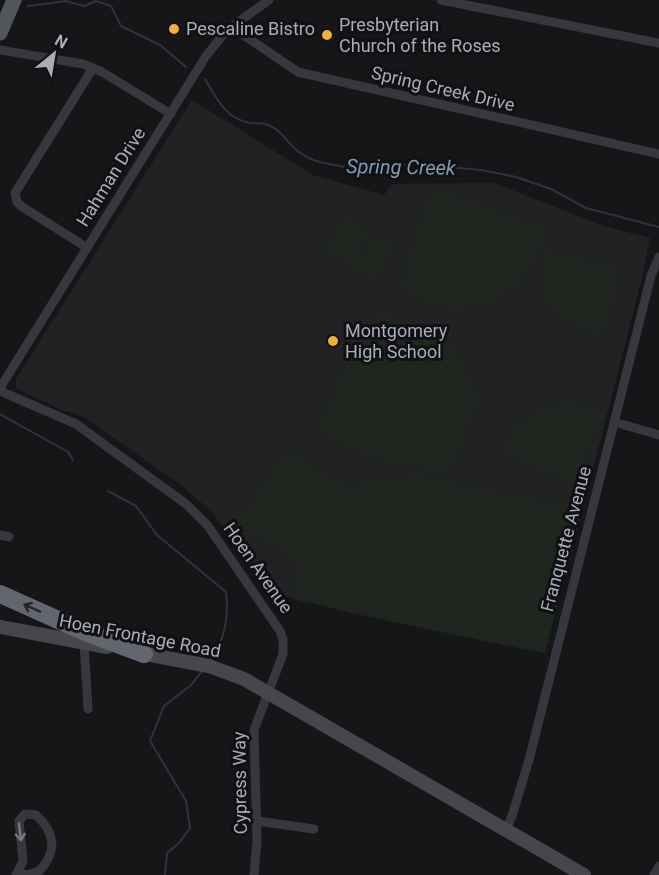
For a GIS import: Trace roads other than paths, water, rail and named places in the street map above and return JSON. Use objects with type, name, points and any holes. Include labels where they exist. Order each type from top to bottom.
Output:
[{"type":"highway","points":[[0,594],[85,632],[144,654]]},
{"type":"main road","points":[[0,33],[14,0]]},
{"type":"street","name":"Hahman Drive","points":[[0,389],[206,56],[234,25],[269,0]]},
{"type":"street","points":[[441,0],[659,43]]},
{"type":"street","name":"Spring Creek Drive","points":[[234,25],[242,34],[298,72],[659,154]]},
{"type":"street","points":[[0,50],[74,61],[93,68],[171,114]]},
{"type":"street","points":[[87,247],[21,206],[15,194],[93,68]]},
{"type":"street","name":"Franquette Avenue","points":[[506,829],[529,760],[614,423],[659,257]]},
{"type":"street","name":"Hoen Avenue","points":[[0,389],[87,431],[178,498],[203,520],[282,635],[283,654],[268,693]]},
{"type":"street","points":[[614,423],[659,435]]},
{"type":"street","name":"Hoen Frontage Road","points":[[0,627],[191,662],[225,671],[268,693]]},
{"type":"street","points":[[84,643],[88,709]]},
{"type":"street","points":[[268,693],[584,875]]},
{"type":"street","name":"Cypress Way","points":[[254,875],[257,821],[254,730],[268,693]]},
{"type":"street","points":[[25,814],[36,815],[52,835],[52,848],[39,871],[17,874],[22,861],[19,820],[25,814]]},
{"type":"street","points":[[257,821],[314,829]]},
{"type":"street","points":[[654,875],[659,866]]},
{"type":"waterway","name":"Spring Creek","points":[[28,6],[66,1],[84,6],[96,1],[111,6],[121,26],[160,45],[186,67]]},
{"type":"waterway","name":"Spring Creek","points":[[205,79],[223,107],[234,117],[242,121],[273,127],[299,152],[317,161],[347,168],[354,165],[365,168],[414,164],[481,170],[516,177],[551,189],[586,208],[659,227]]},
{"type":"waterway","points":[[0,414],[68,452],[73,460]]},
{"type":"waterway","points":[[108,491],[136,506],[157,535],[226,592],[225,629],[219,646],[209,662]]},
{"type":"waterway","points":[[165,875],[167,853],[179,843],[190,828],[186,801],[150,741],[164,706],[191,685],[202,671]]},
{"type":"place","name":"Pescaline Bistro","points":[[174,29]]},
{"type":"place","name":"Presbyterian Church of the Roses","points":[[327,35]]},
{"type":"place","name":"Montgomery High School","points":[[333,341]]}]
